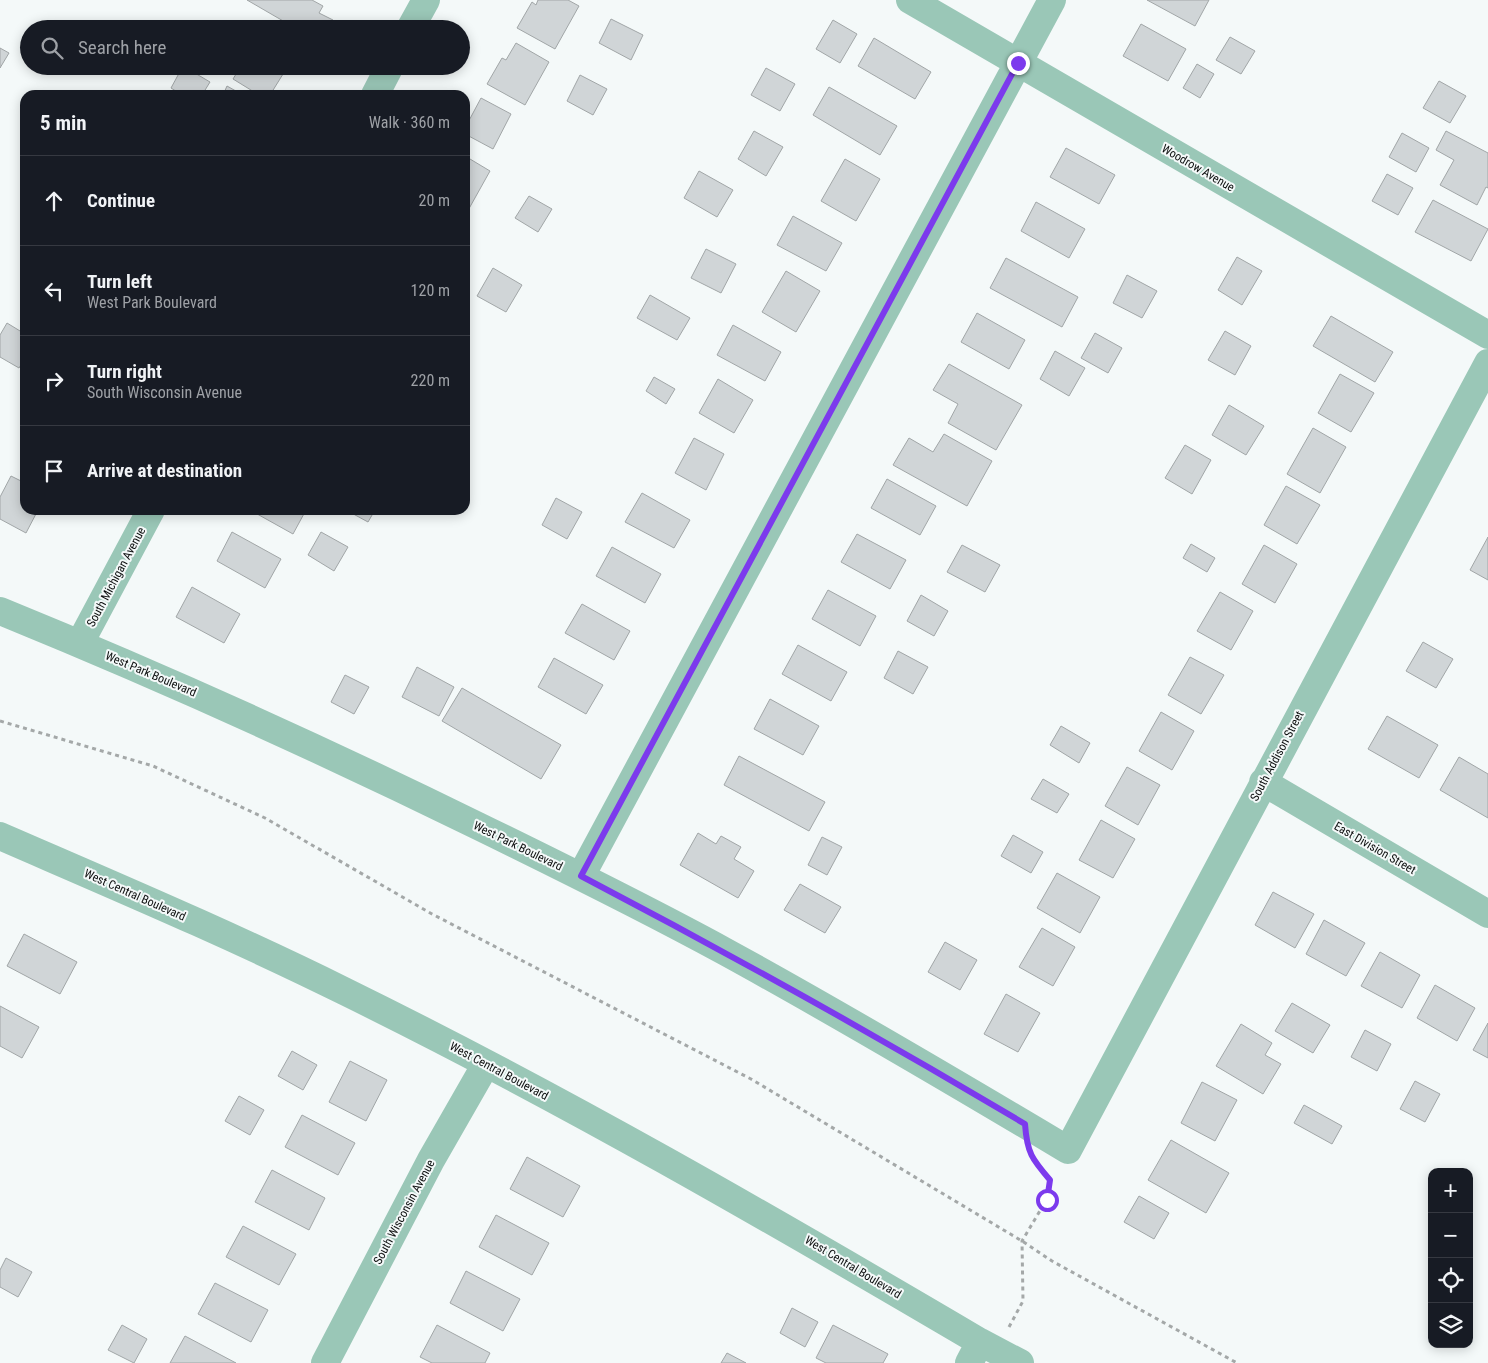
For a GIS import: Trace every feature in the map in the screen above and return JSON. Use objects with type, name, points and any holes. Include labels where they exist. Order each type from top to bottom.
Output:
[{"type":"street","points":[[415,20],[426,0]]},
{"type":"street","name":"Woodrow Avenue","points":[[910,0],[1488,335]]},
{"type":"street","points":[[581,876],[1052,0]]},
{"type":"street","points":[[378,90],[385,75]]},
{"type":"street","name":"South Addison Street","points":[[1068,1150],[1488,363]]},
{"type":"street","name":"South Michigan Avenue","points":[[80,643],[148,515]]},
{"type":"street","name":"West Park Boulevard","points":[[0,611],[80,643],[332,755],[581,876],[722,950],[894,1045],[1068,1150]]},
{"type":"street","name":"East Division Street","points":[[1263,782],[1488,914]]},
{"type":"street","name":"West Central Boulevard","points":[[0,836],[125,890],[343,990],[660,1155],[991,1355]]},
{"type":"street","name":"South Wisconsin Avenue","points":[[325,1363],[431,1160],[486,1064]]},
{"type":"path","points":[[0,721],[153,766],[265,818],[432,914],[752,1079],[1022,1241],[1052,1261],[1237,1363]]},
{"type":"path","points":[[991,1355],[1023,1301],[1022,1241],[1047,1200],[1050,1180],[1035,1163]]},
{"type":"building","points":[[247,0],[312,0],[323,6],[319,13],[333,20],[281,20]]},
{"type":"building","points":[[538,0],[568,0],[579,6],[555,49],[517,28],[532,2],[536,5]]},
{"type":"building","points":[[1147,0],[1209,0],[1195,26]]},
{"type":"building","points":[[611,19],[643,35],[631,60],[599,43]]},
{"type":"building","points":[[833,20],[857,34],[840,63],[816,49]]},
{"type":"building","points":[[1141,24],[1186,49],[1168,81],[1123,56]]},
{"type":"building","points":[[1230,37],[1255,51],[1241,74],[1216,60]]},
{"type":"building","points":[[874,38],[931,72],[915,99],[858,66]]},
{"type":"building","points":[[516,43],[549,62],[525,105],[487,84],[502,58],[506,60]]},
{"type":"building","points":[[0,48],[9,53],[0,68]]},
{"type":"building","points":[[1197,64],[1214,74],[1200,98],[1183,88]]},
{"type":"building","points":[[766,68],[795,84],[780,111],[751,95]]},
{"type":"building","points":[[178,75],[198,75],[210,82],[205,90],[174,90],[171,88]]},
{"type":"building","points":[[235,75],[282,75],[273,90],[251,90],[233,79]]},
{"type":"building","points":[[580,75],[607,89],[593,115],[567,101]]},
{"type":"building","points":[[1439,81],[1466,96],[1450,123],[1423,108]]},
{"type":"building","points":[[227,86],[234,90],[225,90]]},
{"type":"building","points":[[829,87],[897,126],[880,155],[813,115]]},
{"type":"building","points":[[481,98],[511,114],[493,149],[470,137],[470,119]]},
{"type":"building","points":[[754,131],[783,147],[766,176],[738,159]]},
{"type":"building","points":[[1446,131],[1488,153],[1488,188],[1486,187],[1477,205],[1440,185],[1454,160],[1436,150]]},
{"type":"building","points":[[1402,133],[1429,148],[1416,172],[1389,157]]},
{"type":"building","points":[[1066,148],[1115,175],[1099,204],[1050,177]]},
{"type":"building","points":[[470,159],[490,171],[470,207]]},
{"type":"building","points":[[845,159],[880,179],[856,221],[821,201]]},
{"type":"building","points":[[699,171],[733,190],[717,217],[684,198]]},
{"type":"building","points":[[1387,174],[1413,188],[1398,215],[1372,201]]},
{"type":"building","points":[[529,196],[552,209],[538,232],[515,218]]},
{"type":"building","points":[[1433,200],[1488,229],[1471,261],[1415,232]]},
{"type":"building","points":[[1036,202],[1085,229],[1069,258],[1021,231]]},
{"type":"building","points":[[793,216],[842,243],[826,271],[777,245]]},
{"type":"building","points":[[706,249],[736,264],[721,293],[691,278]]},
{"type":"building","points":[[1237,257],[1262,271],[1242,305],[1218,290]]},
{"type":"building","points":[[1006,258],[1078,297],[1062,327],[990,288]]},
{"type":"building","points":[[493,268],[522,285],[506,312],[477,296]]},
{"type":"building","points":[[786,271],[820,291],[796,332],[762,312]]},
{"type":"building","points":[[1127,275],[1157,291],[1142,318],[1113,303]]},
{"type":"building","points":[[650,295],[690,318],[677,340],[637,318]]},
{"type":"building","points":[[977,313],[1025,340],[1009,369],[961,342]]},
{"type":"building","points":[[1331,316],[1393,352],[1375,382],[1313,346]]},
{"type":"building","points":[[7,323],[20,331],[19,368],[0,357],[0,335]]},
{"type":"building","points":[[733,325],[781,352],[765,381],[717,355]]},
{"type":"building","points":[[1225,331],[1251,346],[1235,375],[1208,360]]},
{"type":"building","points":[[1095,333],[1122,348],[1108,373],[1081,358]]},
{"type":"building","points":[[1055,351],[1085,368],[1069,396],[1040,379]]},
{"type":"building","points":[[949,364],[1022,405],[996,450],[948,423],[958,404],[933,390]]},
{"type":"building","points":[[1340,374],[1374,393],[1351,432],[1318,413]]},
{"type":"building","points":[[654,377],[675,389],[666,404],[646,391]]},
{"type":"building","points":[[718,379],[753,400],[734,433],[699,413]]},
{"type":"building","points":[[1229,405],[1264,426],[1246,455],[1212,435]]},
{"type":"building","points":[[1313,428],[1346,447],[1320,493],[1287,474]]},
{"type":"building","points":[[944,434],[992,461],[967,506],[893,465],[909,438],[933,452]]},
{"type":"building","points":[[694,438],[724,454],[706,490],[675,473]]},
{"type":"building","points":[[1185,445],[1211,460],[1192,494],[1165,478]]},
{"type":"building","points":[[11,476],[20,480],[20,515],[35,515],[26,533],[0,519],[0,497]]},
{"type":"building","points":[[887,479],[936,506],[920,535],[871,508]]},
{"type":"building","points":[[1286,486],[1320,505],[1297,544],[1264,525]]},
{"type":"building","points":[[642,493],[690,520],[674,548],[625,522]]},
{"type":"building","points":[[556,498],[582,512],[567,539],[542,525]]},
{"type":"building","points":[[259,515],[303,515],[293,534]]},
{"type":"building","points":[[355,515],[372,515],[368,522]]},
{"type":"building","points":[[232,532],[281,559],[265,588],[217,561]]},
{"type":"building","points":[[321,532],[348,547],[334,571],[308,555]]},
{"type":"building","points":[[857,534],[906,560],[890,589],[841,562]]},
{"type":"building","points":[[1488,537],[1488,580],[1470,570]]},
{"type":"building","points":[[1191,544],[1215,558],[1207,572],[1183,558]]},
{"type":"building","points":[[962,545],[1000,565],[985,592],[947,572]]},
{"type":"building","points":[[1264,545],[1297,564],[1275,603],[1242,584]]},
{"type":"building","points":[[612,547],[661,574],[645,603],[596,576]]},
{"type":"building","points":[[192,587],[240,614],[224,643],[176,617]]},
{"type":"building","points":[[828,590],[876,616],[860,646],[812,619]]},
{"type":"building","points":[[1220,592],[1253,611],[1231,650],[1197,631]]},
{"type":"building","points":[[921,595],[948,611],[934,636],[907,621]]},
{"type":"building","points":[[582,604],[630,631],[614,660],[565,633]]},
{"type":"building","points":[[1423,642],[1453,659],[1436,688],[1406,671]]},
{"type":"building","points":[[798,645],[847,672],[831,701],[782,674]]},
{"type":"building","points":[[898,651],[928,667],[913,694],[884,678]]},
{"type":"building","points":[[1190,657],[1224,675],[1201,714],[1168,695]]},
{"type":"building","points":[[554,658],[603,685],[586,714],[538,687]]},
{"type":"building","points":[[417,667],[454,687],[439,716],[402,697]]},
{"type":"building","points":[[345,675],[369,687],[354,714],[331,702]]},
{"type":"building","points":[[462,688],[561,745],[541,779],[442,721]]},
{"type":"building","points":[[770,699],[819,726],[803,755],[754,729]]},
{"type":"building","points":[[1161,712],[1194,731],[1172,770],[1139,751]]},
{"type":"building","points":[[1387,716],[1438,745],[1419,778],[1368,749]]},
{"type":"building","points":[[1061,726],[1090,743],[1079,763],[1050,745]]},
{"type":"building","points":[[739,756],[825,802],[809,831],[724,785]]},
{"type":"building","points":[[1459,757],[1488,774],[1488,818],[1440,790]]},
{"type":"building","points":[[1127,767],[1160,785],[1138,825],[1105,806]]},
{"type":"building","points":[[1043,779],[1069,794],[1057,813],[1031,799]]},
{"type":"building","points":[[1101,820],[1135,839],[1113,878],[1079,860]]},
{"type":"building","points":[[698,833],[716,844],[721,836],[741,847],[734,859],[754,871],[738,898],[680,865]]},
{"type":"building","points":[[1013,835],[1043,852],[1031,873],[1001,856]]},
{"type":"building","points":[[822,837],[842,847],[827,875],[808,865]]},
{"type":"building","points":[[1057,873],[1100,897],[1080,933],[1037,908]]},
{"type":"building","points":[[800,884],[841,907],[825,933],[784,910]]},
{"type":"building","points":[[1273,892],[1314,914],[1295,948],[1255,925]]},
{"type":"building","points":[[1324,920],[1365,943],[1346,976],[1306,954]]},
{"type":"building","points":[[1042,928],[1075,947],[1053,986],[1019,967]]},
{"type":"building","points":[[24,934],[77,962],[60,994],[7,966]]},
{"type":"building","points":[[945,942],[977,960],[960,990],[928,972]]},
{"type":"building","points":[[1380,952],[1420,975],[1402,1008],[1361,986]]},
{"type":"building","points":[[1435,985],[1475,1008],[1457,1041],[1417,1018]]},
{"type":"building","points":[[1006,994],[1040,1013],[1018,1052],[984,1034]]},
{"type":"building","points":[[1292,1003],[1330,1025],[1313,1053],[1275,1031]]},
{"type":"building","points":[[0,1006],[39,1027],[22,1058],[0,1046]]},
{"type":"building","points":[[1488,1023],[1488,1058],[1473,1050]]},
{"type":"building","points":[[1241,1024],[1272,1043],[1265,1055],[1281,1064],[1263,1094],[1216,1066]]},
{"type":"building","points":[[1365,1030],[1391,1044],[1377,1071],[1351,1057]]},
{"type":"building","points":[[292,1051],[317,1065],[303,1090],[278,1076]]},
{"type":"building","points":[[350,1061],[387,1080],[366,1121],[329,1102]]},
{"type":"building","points":[[1415,1081],[1440,1094],[1425,1122],[1400,1109]]},
{"type":"building","points":[[1202,1082],[1237,1100],[1215,1141],[1181,1123]]},
{"type":"building","points":[[239,1096],[264,1110],[250,1135],[225,1121]]},
{"type":"building","points":[[1304,1105],[1342,1126],[1332,1144],[1294,1123]]},
{"type":"building","points":[[302,1115],[355,1143],[338,1175],[285,1147]]},
{"type":"building","points":[[1171,1140],[1229,1173],[1206,1213],[1148,1180]]},
{"type":"building","points":[[527,1157],[580,1186],[563,1217],[510,1189]]},
{"type":"building","points":[[272,1170],[325,1198],[309,1230],[255,1202]]},
{"type":"building","points":[[1139,1196],[1169,1213],[1154,1239],[1124,1222]]},
{"type":"building","points":[[496,1215],[549,1243],[532,1275],[479,1247]]},
{"type":"building","points":[[243,1226],[296,1254],[279,1285],[226,1257]]},
{"type":"building","points":[[6,1258],[32,1272],[18,1297],[0,1287],[0,1270]]},
{"type":"building","points":[[466,1271],[520,1299],[503,1331],[450,1303]]},
{"type":"building","points":[[215,1283],[268,1310],[251,1342],[198,1314]]},
{"type":"building","points":[[792,1308],[818,1322],[805,1347],[780,1333]]},
{"type":"building","points":[[122,1325],[147,1339],[134,1363],[108,1350]]},
{"type":"building","points":[[437,1325],[490,1353],[485,1363],[432,1363],[420,1357]]},
{"type":"building","points":[[833,1325],[888,1354],[883,1363],[826,1363],[816,1358]]},
{"type":"building","points":[[185,1336],[236,1363],[170,1363]]},
{"type":"building","points":[[727,1353],[746,1363],[721,1363]]},
{"type":"route","points":[[1018,63],[581,876],[722,950],[894,1045],[1025,1124],[1026,1147],[1035,1163],[1050,1180],[1047,1200]]}]
